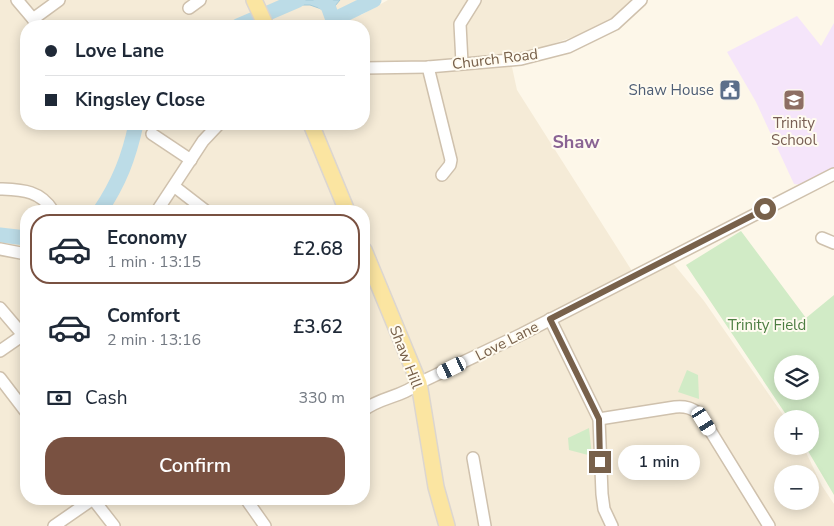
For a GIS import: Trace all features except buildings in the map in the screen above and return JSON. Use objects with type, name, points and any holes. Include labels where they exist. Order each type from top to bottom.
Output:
[{"type":"main road","points":[[256,3],[263,20]]},
{"type":"main road","points":[[313,130],[345,205]]},
{"type":"main road","name":"Shaw Hill","points":[[370,265],[419,383],[436,488],[447,526]]},
{"type":"street","points":[[17,0],[34,20]]},
{"type":"street","points":[[39,20],[59,0]]},
{"type":"street","points":[[189,8],[200,0]]},
{"type":"street","points":[[462,63],[460,24],[475,0]]},
{"type":"street","name":"Church Road","points":[[370,68],[428,67],[521,59],[568,48],[615,24],[641,0]]},
{"type":"street","points":[[428,67],[451,160],[450,165],[442,175]]},
{"type":"street","points":[[162,205],[191,160],[214,130]]},
{"type":"street","points":[[152,134],[191,160]]},
{"type":"street","name":"Love Lane","points":[[370,405],[412,388],[834,174]]},
{"type":"street","points":[[175,187],[198,205]]},
{"type":"street","points":[[0,189],[23,190],[34,193],[48,205]]},
{"type":"street","points":[[0,249],[20,253]]},
{"type":"street","points":[[0,308],[20,329]]},
{"type":"street","points":[[550,319],[599,419],[602,494],[604,509],[612,526]]},
{"type":"street","points":[[0,351],[20,337]]},
{"type":"street","points":[[0,378],[20,404]]},
{"type":"street","points":[[599,419],[683,406],[693,409],[700,414],[769,526]]},
{"type":"street","points":[[473,458],[485,526]]},
{"type":"street","points":[[54,526],[84,505]]},
{"type":"street","points":[[98,505],[114,526]]},
{"type":"street","points":[[250,505],[265,526]]},
{"type":"shaded area","points":[[0,0],[356,0],[361,15],[388,0],[634,0],[609,21],[579,35],[510,58],[517,90],[632,271],[645,275],[672,262],[704,301],[780,410],[774,410],[774,455],[807,455],[812,465],[774,465],[774,510],[819,510],[819,480],[834,504],[834,526],[0,526]]},
{"type":"shaded area","name":"Trinity School","points":[[797,16],[821,46],[834,23],[834,170],[802,185],[794,184],[756,102],[727,52]]},
{"type":"green space","name":"Trinity Field","points":[[741,231],[806,318],[834,295],[834,495],[819,470],[819,465],[816,465],[810,455],[819,455],[819,410],[783,410],[776,400],[819,400],[819,355],[774,355],[774,397],[686,265]]},
{"type":"green space","points":[[687,370],[698,375],[699,399],[678,392]]},
{"type":"green space","points":[[589,428],[592,456],[569,450],[568,438]]},
{"type":"water","points":[[289,0],[340,0],[330,12],[310,5],[300,5],[270,15],[269,9]]},
{"type":"waterway","points":[[252,20],[298,0]]},
{"type":"waterway","points":[[321,0],[328,6],[333,20],[374,0]]},
{"type":"waterway","points":[[104,205],[122,169],[134,130]]},
{"type":"waterway","points":[[0,235],[20,237]]},
{"type":"place","name":"Shaw House","points":[[730,90]]},
{"type":"place","name":"Trinity School","points":[[794,100]]},
{"type":"district","name":"Shaw","points":[[576,142]]},
{"type":"route","points":[[600,462],[599,419],[550,319],[765,209]]}]
